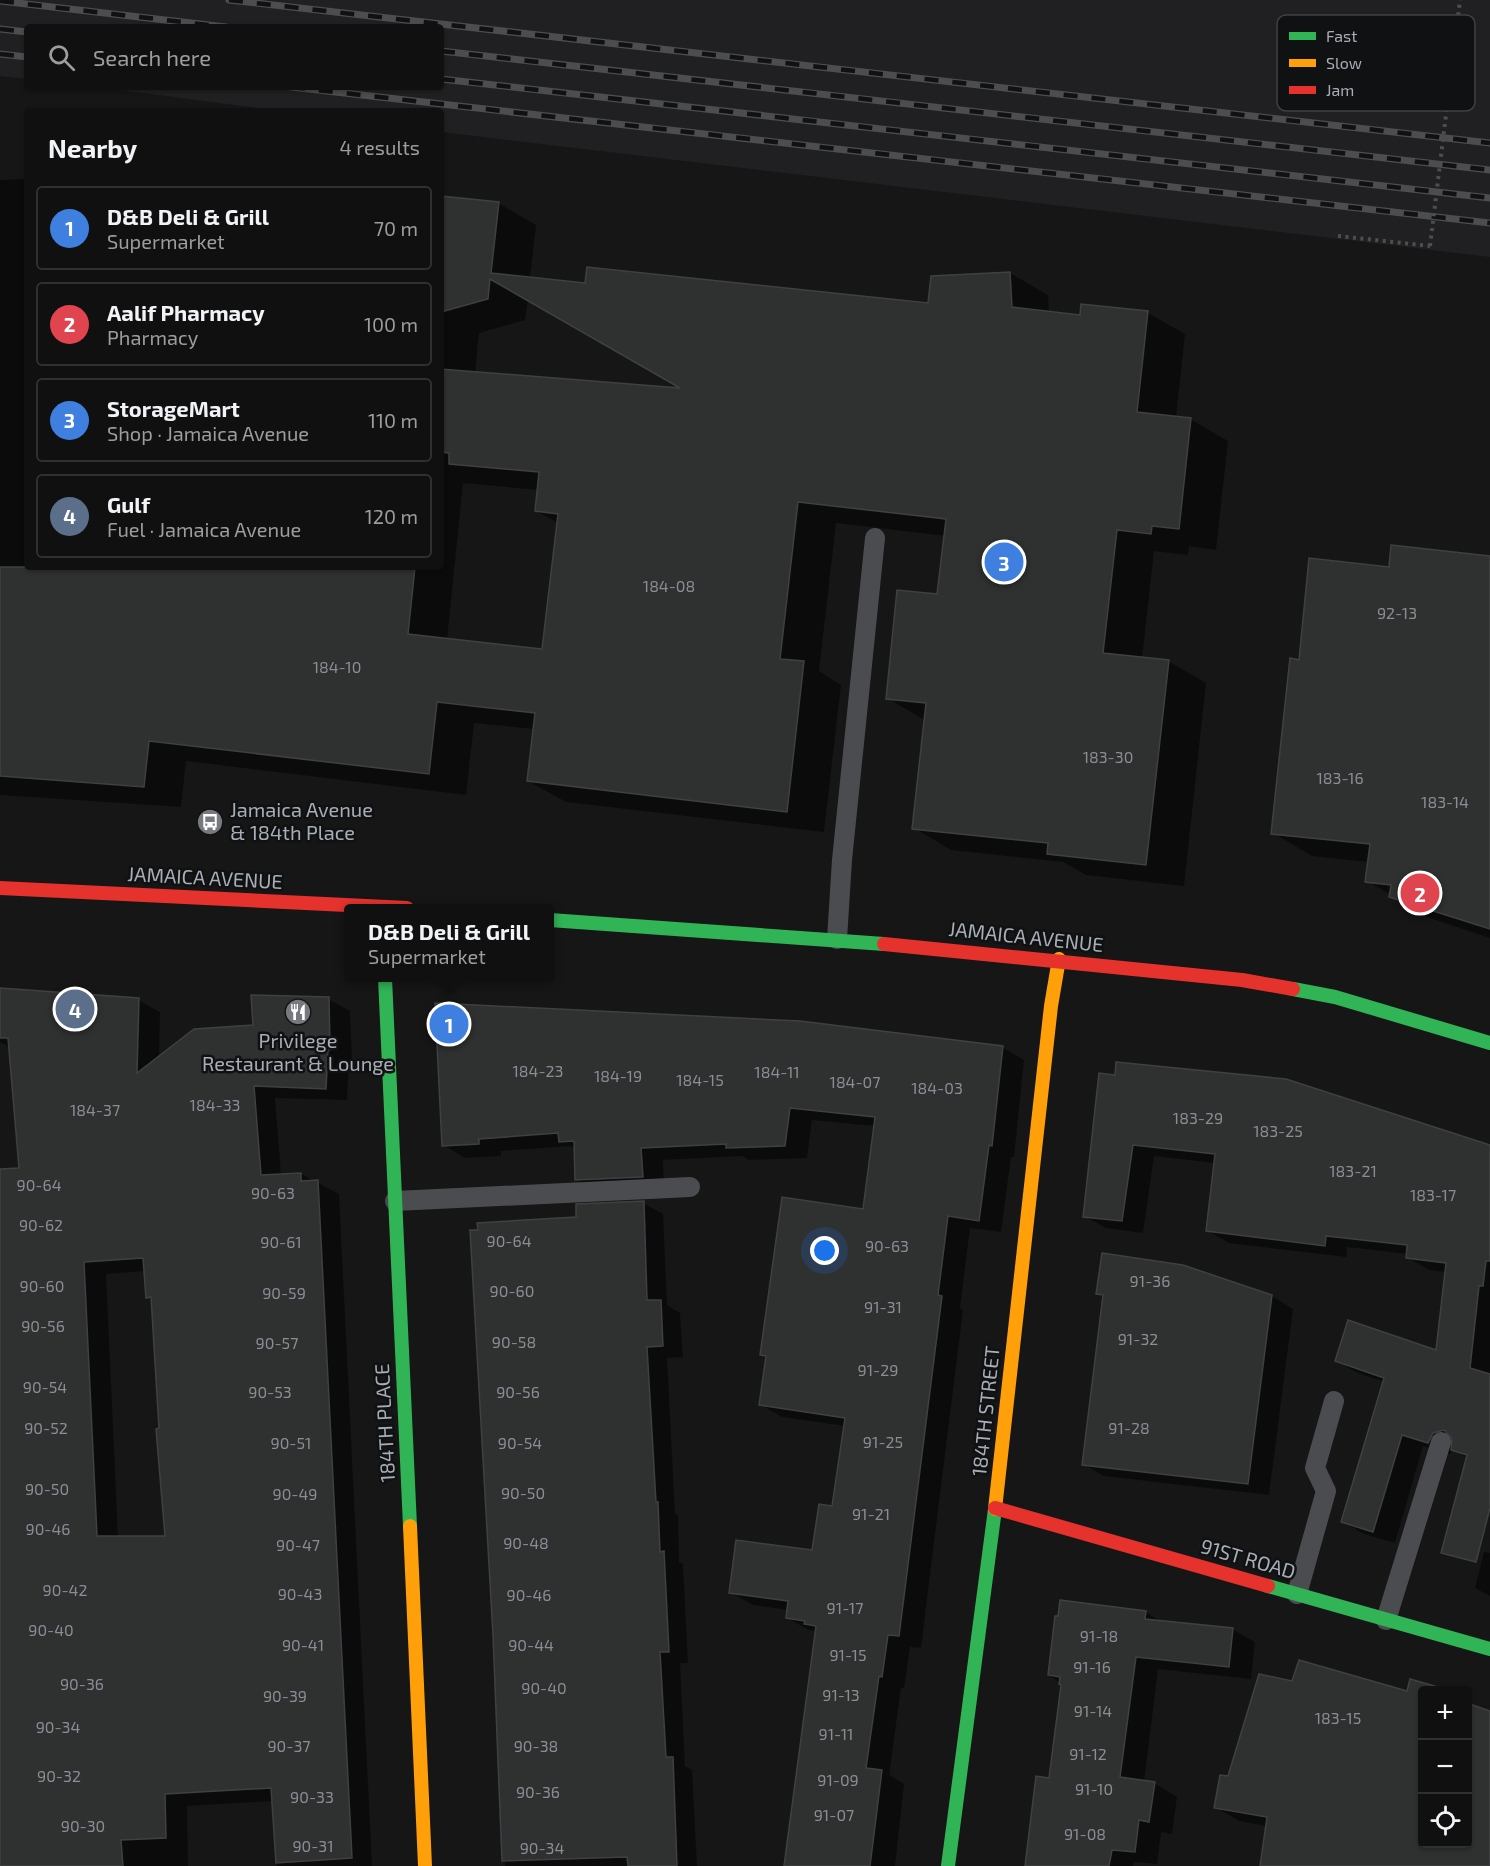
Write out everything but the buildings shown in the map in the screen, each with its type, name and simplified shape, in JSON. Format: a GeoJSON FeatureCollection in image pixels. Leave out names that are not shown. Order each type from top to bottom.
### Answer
{"type":"FeatureCollection","features":[{"type":"Feature","properties":{"kind":"street","name":"JAMAICA AVENUE"},"geometry":{"type":"LineString","coordinates":[[0,888],[344,906]]}},
{"type":"Feature","properties":{"kind":"street","name":"JAMAICA AVENUE"},"geometry":{"type":"LineString","coordinates":[[554,920],[837,939],[1059,959],[1288,987],[1335,997],[1490,1043]]}},
{"type":"Feature","properties":{"kind":"street","name":"184TH STREET"},"geometry":{"type":"LineString","coordinates":[[948,1866],[995,1508],[1050,1006],[1059,959]]}},
{"type":"Feature","properties":{"kind":"street","name":"184TH PLACE"},"geometry":{"type":"LineString","coordinates":[[385,982],[424,1866]]}},
{"type":"Feature","properties":{"kind":"street","name":"91ST ROAD"},"geometry":{"type":"LineString","coordinates":[[995,1508],[1490,1649]]}},
{"type":"Feature","properties":{"kind":"lane"},"geometry":{"type":"LineString","coordinates":[[837,939],[842,860],[875,538]]}},
{"type":"Feature","properties":{"kind":"lane"},"geometry":{"type":"LineString","coordinates":[[395,1201],[690,1187]]}},
{"type":"Feature","properties":{"kind":"lane"},"geometry":{"type":"LineString","coordinates":[[1297,1594],[1326,1491],[1315,1468],[1334,1401]]}},
{"type":"Feature","properties":{"kind":"lane"},"geometry":{"type":"LineString","coordinates":[[1386,1620],[1441,1442]]}},
{"type":"Feature","properties":{"kind":"path"},"geometry":{"type":"LineString","coordinates":[[1458,15],[1460,0]]}},
{"type":"Feature","properties":{"kind":"path"},"geometry":{"type":"LineString","coordinates":[[1338,236],[1430,246],[1446,111]]}},
{"type":"Feature","properties":{"kind":"shaded area"},"geometry":{"type":"Polygon","coordinates":[[[0,0],[1490,0],[1490,257],[444,132],[444,108],[258,108],[120,90],[444,90],[444,24],[24,24],[24,79],[0,76],[0,0]]]}},
{"type":"Feature","properties":{"kind":"railway"},"geometry":{"type":"LineString","coordinates":[[229,0],[441,24]]}},
{"type":"Feature","properties":{"kind":"railway"},"geometry":{"type":"LineString","coordinates":[[0,1],[200,24]]}},
{"type":"Feature","properties":{"kind":"railway"},"geometry":{"type":"LineString","coordinates":[[444,24],[1490,143]]}},
{"type":"Feature","properties":{"kind":"railway"},"geometry":{"type":"LineString","coordinates":[[0,29],[24,32]]}},
{"type":"Feature","properties":{"kind":"railway"},"geometry":{"type":"LineString","coordinates":[[444,51],[1490,170]]}},
{"type":"Feature","properties":{"kind":"railway"},"geometry":{"type":"LineString","coordinates":[[0,54],[24,57]]}},
{"type":"Feature","properties":{"kind":"railway"},"geometry":{"type":"LineString","coordinates":[[444,79],[1490,198]]}},
{"type":"Feature","properties":{"kind":"railway"},"geometry":{"type":"LineString","coordinates":[[317,90],[1490,223]]}},
{"type":"Feature","properties":{"kind":"traffic: fast"},"geometry":{"type":"LineString","coordinates":[[554,920],[884,944]]}},
{"type":"Feature","properties":{"kind":"traffic: fast"},"geometry":{"type":"LineString","coordinates":[[385,982],[410,1526]]}},
{"type":"Feature","properties":{"kind":"traffic: fast"},"geometry":{"type":"LineString","coordinates":[[1293,989],[1335,997],[1490,1043]]}},
{"type":"Feature","properties":{"kind":"traffic: fast"},"geometry":{"type":"LineString","coordinates":[[948,1866],[995,1509]]}},
{"type":"Feature","properties":{"kind":"traffic: fast"},"geometry":{"type":"LineString","coordinates":[[1268,1586],[1490,1649]]}},
{"type":"Feature","properties":{"kind":"traffic: slow"},"geometry":{"type":"LineString","coordinates":[[995,1509],[1051,1006],[1059,959]]}},
{"type":"Feature","properties":{"kind":"traffic: slow"},"geometry":{"type":"LineString","coordinates":[[410,1526],[425,1866]]}},
{"type":"Feature","properties":{"kind":"traffic: jam"},"geometry":{"type":"LineString","coordinates":[[0,888],[344,905]]}},
{"type":"Feature","properties":{"kind":"traffic: jam"},"geometry":{"type":"LineString","coordinates":[[884,944],[1242,980],[1293,989]]}},
{"type":"Feature","properties":{"kind":"traffic: jam"},"geometry":{"type":"LineString","coordinates":[[995,1508],[1268,1586]]}},
{"type":"Feature","properties":{"kind":"place","name":"StorageMart"},"geometry":{"type":"Point","coordinates":[1004,562]}},
{"type":"Feature","properties":{"kind":"place","name":"Jamaica Avenue & 184th Place"},"geometry":{"type":"Point","coordinates":[210,822]}},
{"type":"Feature","properties":{"kind":"place","name":"Aalif Pharmacy"},"geometry":{"type":"Point","coordinates":[1420,893]}},
{"type":"Feature","properties":{"kind":"place","name":"Gulf"},"geometry":{"type":"Point","coordinates":[75,1009]}},
{"type":"Feature","properties":{"kind":"place","name":"Privilege Restaurant & Lounge"},"geometry":{"type":"Point","coordinates":[298,1012]}},
{"type":"Feature","properties":{"kind":"place","name":"D&B Deli & Grill"},"geometry":{"type":"Point","coordinates":[449,1024]}}]}
